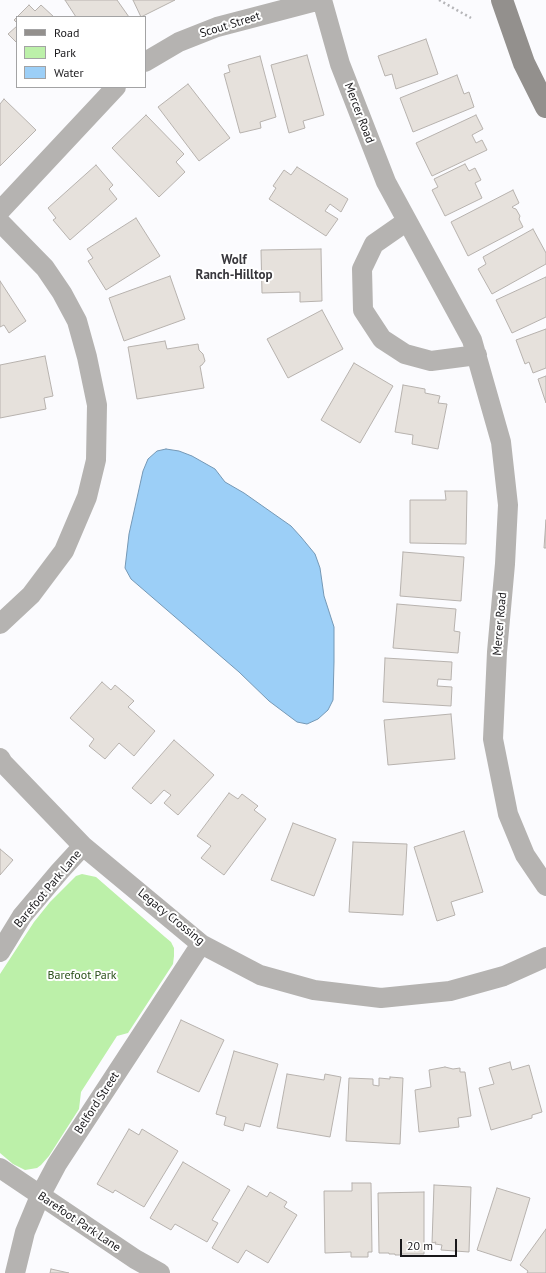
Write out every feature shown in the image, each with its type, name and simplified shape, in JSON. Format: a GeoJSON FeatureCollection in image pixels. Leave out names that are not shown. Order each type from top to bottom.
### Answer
{"type":"FeatureCollection","features":[{"type":"Feature","properties":{"kind":"street","name":"Scout Street"},"geometry":{"type":"LineString","coordinates":[[146,61],[179,42],[217,27],[321,0]]}},
{"type":"Feature","properties":{"kind":"street","name":"Mercer Road"},"geometry":{"type":"LineString","coordinates":[[321,0],[340,64],[386,182],[472,340],[501,442],[508,506],[505,564],[497,652],[493,739],[508,814],[525,855],[546,886]]}},
{"type":"Feature","properties":{"kind":"street"},"geometry":{"type":"LineString","coordinates":[[502,0],[524,63],[546,107]]}},
{"type":"Feature","properties":{"kind":"street"},"geometry":{"type":"LineString","coordinates":[[0,211],[115,88]]}},
{"type":"Feature","properties":{"kind":"street"},"geometry":{"type":"LineString","coordinates":[[407,221],[374,244],[362,269],[363,310],[382,339],[404,354],[431,361],[477,355]]}},
{"type":"Feature","properties":{"kind":"street"},"geometry":{"type":"LineString","coordinates":[[0,222],[45,268],[62,293],[77,321],[87,357],[97,405],[96,460],[86,496],[64,551],[31,595],[0,624]]}},
{"type":"Feature","properties":{"kind":"street","name":"Legacy Crossing"},"geometry":{"type":"LineString","coordinates":[[0,758],[3,763],[83,846],[201,944],[260,975],[314,990],[381,998],[450,991],[504,976],[546,957]]}},
{"type":"Feature","properties":{"kind":"street","name":"Barefoot Park Lane"},"geometry":{"type":"LineString","coordinates":[[0,952],[22,916],[83,846]]}},
{"type":"Feature","properties":{"kind":"street","name":"Belford Street"},"geometry":{"type":"LineString","coordinates":[[15,1273],[25,1232],[40,1196],[57,1164],[201,944]]}},
{"type":"Feature","properties":{"kind":"street","name":"Barefoot Park Lane"},"geometry":{"type":"LineString","coordinates":[[0,1168],[135,1259],[160,1273]]}},
{"type":"Feature","properties":{"kind":"path"},"geometry":{"type":"LineString","coordinates":[[439,0],[471,18]]}},
{"type":"Feature","properties":{"kind":"green space","name":"Barefoot Park"},"geometry":{"type":"Polygon","coordinates":[[[82,874],[96,877],[171,942],[174,948],[173,964],[128,1033],[117,1036],[81,1092],[79,1109],[49,1156],[37,1168],[25,1170],[13,1164],[0,1153],[0,974],[34,922],[50,902],[76,876],[82,874]]]}},
{"type":"Feature","properties":{"kind":"water"},"geometry":{"type":"Polygon","coordinates":[[[166,449],[179,451],[192,456],[215,469],[225,482],[244,493],[291,526],[315,554],[320,568],[324,596],[334,627],[333,700],[328,710],[318,719],[307,724],[297,722],[269,701],[239,672],[131,579],[125,568],[129,534],[143,471],[148,459],[157,451],[166,449]]]}},
{"type":"Feature","properties":{"kind":"building"},"geometry":{"type":"Polygon","coordinates":[[[65,0],[117,0],[128,16],[75,16],[65,0]]]}},
{"type":"Feature","properties":{"kind":"building"},"geometry":{"type":"Polygon","coordinates":[[[133,0],[175,0],[143,16],[141,16],[133,0]]]}},
{"type":"Feature","properties":{"kind":"building"},"geometry":{"type":"Polygon","coordinates":[[[29,5],[35,11],[41,5],[53,16],[18,16],[29,5]]]}},
{"type":"Feature","properties":{"kind":"building"},"geometry":{"type":"Polygon","coordinates":[[[16,27],[16,42],[8,34],[16,27]]]}},
{"type":"Feature","properties":{"kind":"building"},"geometry":{"type":"Polygon","coordinates":[[[426,39],[438,74],[396,89],[392,74],[385,76],[378,56],[426,39]]]}},
{"type":"Feature","properties":{"kind":"building"},"geometry":{"type":"Polygon","coordinates":[[[307,55],[324,115],[303,121],[305,128],[289,133],[271,65],[307,55]]]}},
{"type":"Feature","properties":{"kind":"building"},"geometry":{"type":"Polygon","coordinates":[[[260,56],[276,117],[260,122],[261,128],[240,133],[224,74],[230,72],[228,65],[260,56]]]}},
{"type":"Feature","properties":{"kind":"building"},"geometry":{"type":"Polygon","coordinates":[[[457,75],[464,94],[469,92],[474,107],[413,132],[400,98],[457,75]]]}},
{"type":"Feature","properties":{"kind":"building"},"geometry":{"type":"Polygon","coordinates":[[[188,84],[230,138],[199,161],[158,107],[188,84]]]}},
{"type":"Feature","properties":{"kind":"building"},"geometry":{"type":"Polygon","coordinates":[[[4,99],[36,130],[0,166],[0,104],[4,99]]]}},
{"type":"Feature","properties":{"kind":"building"},"geometry":{"type":"Polygon","coordinates":[[[146,115],[184,154],[176,162],[185,172],[159,197],[112,148],[146,115]]]}},
{"type":"Feature","properties":{"kind":"building"},"geometry":{"type":"Polygon","coordinates":[[[476,115],[483,129],[472,135],[476,143],[482,140],[487,150],[432,176],[416,143],[476,115]]]}},
{"type":"Feature","properties":{"kind":"building"},"geometry":{"type":"Polygon","coordinates":[[[465,164],[469,171],[475,168],[481,180],[475,183],[482,198],[445,216],[432,190],[438,187],[434,179],[465,164]]]}},
{"type":"Feature","properties":{"kind":"building"},"geometry":{"type":"Polygon","coordinates":[[[96,165],[113,185],[109,189],[117,199],[70,240],[53,220],[56,218],[48,208],[96,165]]]}},
{"type":"Feature","properties":{"kind":"building"},"geometry":{"type":"Polygon","coordinates":[[[297,167],[348,199],[341,212],[330,204],[325,211],[338,219],[326,236],[269,199],[276,188],[273,186],[284,170],[291,175],[297,167]]]}},
{"type":"Feature","properties":{"kind":"building"},"geometry":{"type":"Polygon","coordinates":[[[513,190],[519,203],[512,207],[516,209],[520,216],[519,219],[523,227],[468,256],[451,222],[513,190]]]}},
{"type":"Feature","properties":{"kind":"building"},"geometry":{"type":"Polygon","coordinates":[[[136,218],[160,256],[106,290],[88,261],[93,258],[87,249],[136,218]]]}},
{"type":"Feature","properties":{"kind":"building"},"geometry":{"type":"Polygon","coordinates":[[[533,229],[546,253],[546,264],[492,294],[478,269],[486,264],[483,257],[533,229]]]}},
{"type":"Feature","properties":{"kind":"building"},"geometry":{"type":"Polygon","coordinates":[[[321,249],[322,301],[300,302],[300,292],[262,293],[261,250],[321,249]]]}},
{"type":"Feature","properties":{"kind":"building"},"geometry":{"type":"Polygon","coordinates":[[[170,276],[185,319],[124,341],[109,298],[170,276]]]}},
{"type":"Feature","properties":{"kind":"building"},"geometry":{"type":"Polygon","coordinates":[[[546,277],[546,317],[512,333],[496,300],[546,277]]]}},
{"type":"Feature","properties":{"kind":"building"},"geometry":{"type":"Polygon","coordinates":[[[0,281],[26,321],[9,333],[4,325],[0,327],[0,281]]]}},
{"type":"Feature","properties":{"kind":"building"},"geometry":{"type":"Polygon","coordinates":[[[322,310],[343,349],[288,378],[267,339],[322,310]]]}},
{"type":"Feature","properties":{"kind":"building"},"geometry":{"type":"Polygon","coordinates":[[[546,329],[546,368],[533,373],[529,362],[525,364],[516,340],[546,329]]]}},
{"type":"Feature","properties":{"kind":"building"},"geometry":{"type":"Polygon","coordinates":[[[165,341],[167,349],[198,344],[199,350],[203,354],[205,361],[200,366],[204,388],[137,399],[128,347],[165,341]]]}},
{"type":"Feature","properties":{"kind":"building"},"geometry":{"type":"Polygon","coordinates":[[[45,356],[53,396],[44,398],[46,409],[0,418],[0,365],[45,356]]]}},
{"type":"Feature","properties":{"kind":"building"},"geometry":{"type":"Polygon","coordinates":[[[354,363],[393,386],[360,443],[321,420],[354,363]]]}},
{"type":"Feature","properties":{"kind":"building"},"geometry":{"type":"Polygon","coordinates":[[[546,376],[546,403],[538,379],[546,376]]]}},
{"type":"Feature","properties":{"kind":"building"},"geometry":{"type":"Polygon","coordinates":[[[403,385],[425,389],[425,393],[440,396],[438,403],[447,404],[438,449],[412,444],[413,435],[395,432],[403,385]]]}},
{"type":"Feature","properties":{"kind":"building"},"geometry":{"type":"Polygon","coordinates":[[[445,491],[467,491],[466,544],[410,543],[410,500],[446,500],[445,491]]]}},
{"type":"Feature","properties":{"kind":"building"},"geometry":{"type":"Polygon","coordinates":[[[546,520],[546,548],[544,548],[546,520]]]}},
{"type":"Feature","properties":{"kind":"building"},"geometry":{"type":"Polygon","coordinates":[[[403,552],[464,557],[461,601],[400,596],[403,552]]]}},
{"type":"Feature","properties":{"kind":"building"},"geometry":{"type":"Polygon","coordinates":[[[397,604],[456,609],[454,631],[460,632],[458,653],[393,648],[397,604]]]}},
{"type":"Feature","properties":{"kind":"building"},"geometry":{"type":"Polygon","coordinates":[[[385,658],[452,662],[451,680],[438,679],[437,686],[452,687],[451,706],[383,702],[385,658]]]}},
{"type":"Feature","properties":{"kind":"building"},"geometry":{"type":"Polygon","coordinates":[[[102,682],[111,690],[115,685],[134,701],[128,707],[155,731],[134,756],[119,743],[105,759],[89,746],[94,739],[70,718],[102,682]]]}},
{"type":"Feature","properties":{"kind":"building"},"geometry":{"type":"Polygon","coordinates":[[[451,714],[455,759],[388,765],[384,720],[451,714]]]}},
{"type":"Feature","properties":{"kind":"building"},"geometry":{"type":"Polygon","coordinates":[[[174,740],[214,775],[178,815],[164,803],[171,795],[164,790],[151,804],[132,788],[174,740]]]}},
{"type":"Feature","properties":{"kind":"building"},"geometry":{"type":"Polygon","coordinates":[[[229,793],[238,799],[242,794],[258,806],[254,810],[266,819],[224,875],[201,858],[211,846],[197,836],[229,793]]]}},
{"type":"Feature","properties":{"kind":"building"},"geometry":{"type":"Polygon","coordinates":[[[293,823],[336,839],[314,896],[271,880],[293,823]]]}},
{"type":"Feature","properties":{"kind":"building"},"geometry":{"type":"Polygon","coordinates":[[[464,831],[483,892],[451,902],[455,915],[437,921],[414,847],[464,831]]]}},
{"type":"Feature","properties":{"kind":"building"},"geometry":{"type":"Polygon","coordinates":[[[353,842],[407,844],[403,915],[349,912],[353,842]]]}},
{"type":"Feature","properties":{"kind":"building"},"geometry":{"type":"Polygon","coordinates":[[[0,849],[13,860],[0,875],[0,849]]]}},
{"type":"Feature","properties":{"kind":"building"},"geometry":{"type":"Polygon","coordinates":[[[181,1020],[224,1040],[199,1092],[157,1072],[181,1020]]]}},
{"type":"Feature","properties":{"kind":"building"},"geometry":{"type":"Polygon","coordinates":[[[234,1051],[278,1064],[260,1127],[245,1123],[243,1131],[224,1125],[226,1117],[216,1114],[234,1051]]]}},
{"type":"Feature","properties":{"kind":"building"},"geometry":{"type":"Polygon","coordinates":[[[510,1062],[512,1070],[529,1065],[542,1112],[532,1115],[532,1118],[491,1130],[479,1088],[494,1084],[489,1068],[510,1062]]]}},
{"type":"Feature","properties":{"kind":"building"},"geometry":{"type":"Polygon","coordinates":[[[445,1067],[453,1069],[460,1068],[460,1072],[465,1072],[471,1116],[458,1118],[459,1127],[419,1132],[415,1090],[431,1087],[429,1070],[445,1067]]]}},
{"type":"Feature","properties":{"kind":"building"},"geometry":{"type":"Polygon","coordinates":[[[287,1074],[324,1080],[325,1074],[341,1077],[330,1137],[277,1128],[287,1074]]]}},
{"type":"Feature","properties":{"kind":"building"},"geometry":{"type":"Polygon","coordinates":[[[390,1077],[403,1078],[400,1144],[346,1141],[349,1078],[373,1079],[373,1085],[379,1086],[379,1078],[390,1079],[390,1077]]]}},
{"type":"Feature","properties":{"kind":"building"},"geometry":{"type":"Polygon","coordinates":[[[129,1129],[139,1135],[142,1129],[178,1151],[144,1207],[115,1190],[113,1193],[97,1184],[129,1129]]]}},
{"type":"Feature","properties":{"kind":"building"},"geometry":{"type":"Polygon","coordinates":[[[183,1162],[230,1190],[212,1220],[218,1223],[207,1242],[175,1224],[171,1230],[150,1218],[183,1162]]]}},
{"type":"Feature","properties":{"kind":"building"},"geometry":{"type":"Polygon","coordinates":[[[352,1183],[371,1183],[372,1252],[368,1252],[368,1257],[351,1257],[351,1252],[325,1253],[324,1191],[352,1191],[352,1183]]]}},
{"type":"Feature","properties":{"kind":"building"},"geometry":{"type":"Polygon","coordinates":[[[434,1185],[471,1187],[469,1252],[441,1250],[442,1245],[435,1244],[436,1242],[432,1243],[434,1185]]]}},
{"type":"Feature","properties":{"kind":"building"},"geometry":{"type":"Polygon","coordinates":[[[248,1186],[267,1197],[270,1192],[287,1202],[284,1207],[297,1215],[268,1263],[246,1250],[238,1263],[212,1248],[248,1186]]]}},
{"type":"Feature","properties":{"kind":"building"},"geometry":{"type":"Polygon","coordinates":[[[497,1188],[530,1198],[511,1261],[477,1250],[497,1188]]]}},
{"type":"Feature","properties":{"kind":"building"},"geometry":{"type":"Polygon","coordinates":[[[424,1192],[424,1254],[395,1255],[389,1253],[379,1253],[378,1193],[424,1192]]]}},
{"type":"Feature","properties":{"kind":"building"},"geometry":{"type":"Polygon","coordinates":[[[546,1229],[546,1273],[527,1273],[528,1271],[520,1265],[546,1229]]]}},
{"type":"Feature","properties":{"kind":"building"},"geometry":{"type":"Polygon","coordinates":[[[51,1269],[69,1273],[50,1273],[51,1269]]]}},
{"type":"Feature","properties":{"kind":"district","name":"Wolf Ranch-Hilltop"},"geometry":{"type":"Point","coordinates":[234,268]}}]}
